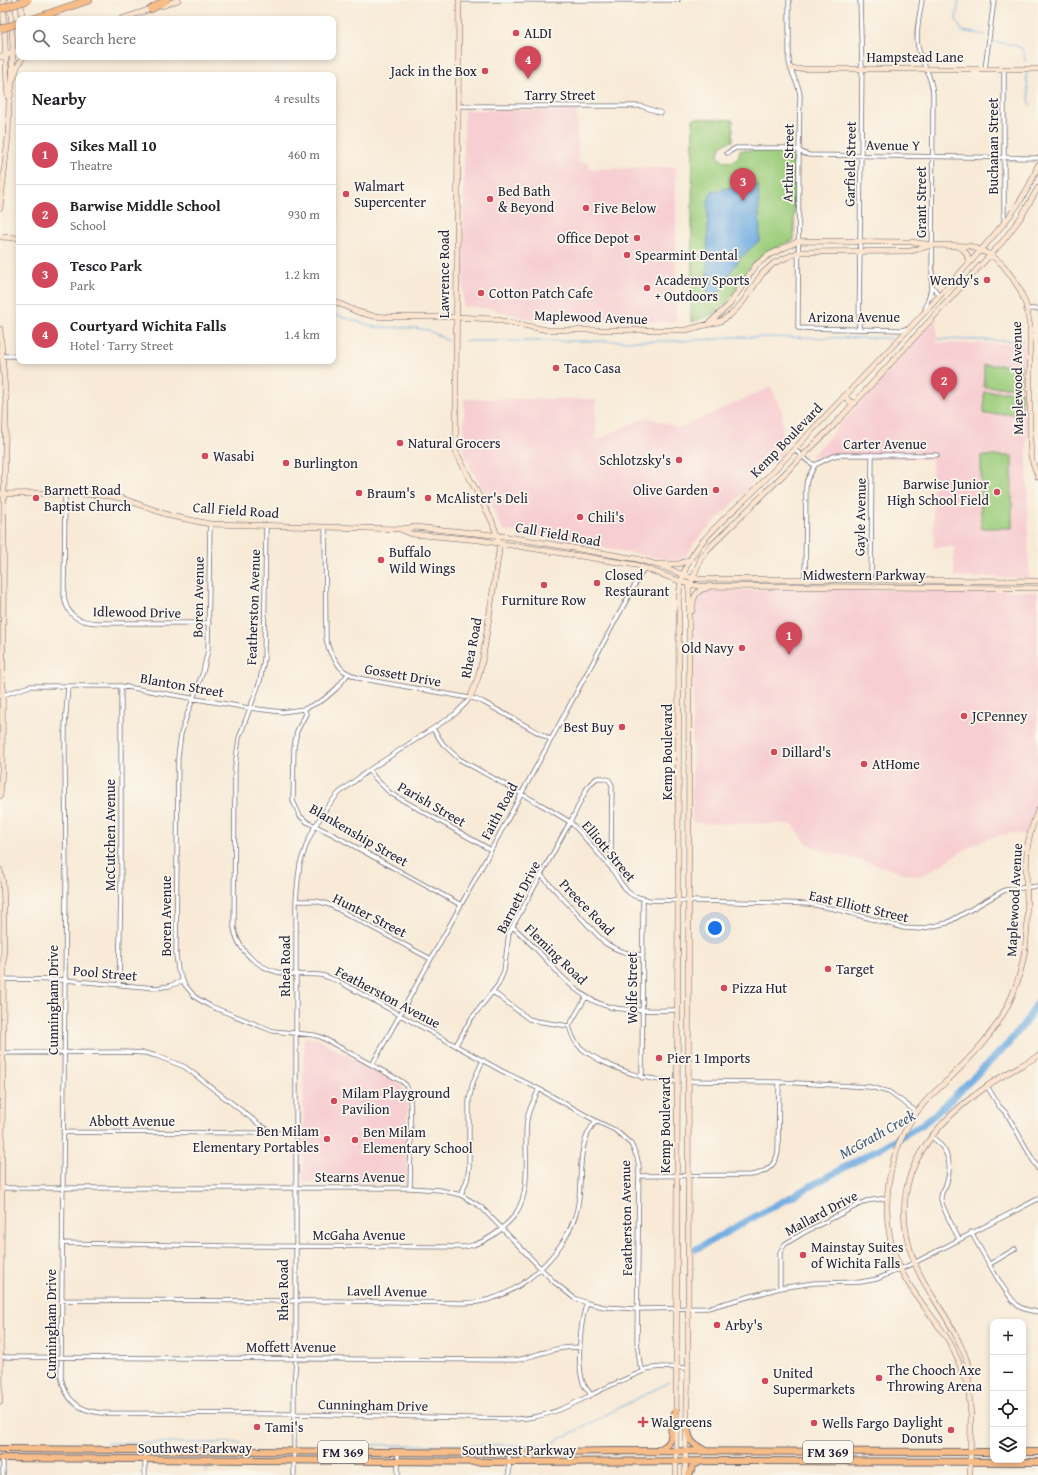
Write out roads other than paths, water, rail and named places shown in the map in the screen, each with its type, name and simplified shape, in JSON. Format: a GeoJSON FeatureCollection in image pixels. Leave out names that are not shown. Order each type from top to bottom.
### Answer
{"type":"FeatureCollection","features":[{"type":"Feature","properties":{"kind":"highway"},"geometry":{"type":"LineString","coordinates":[[0,9],[28,0]]}},
{"type":"Feature","properties":{"kind":"highway"},"geometry":{"type":"LineString","coordinates":[[42,16],[89,0]]}},
{"type":"Feature","properties":{"kind":"highway"},"geometry":{"type":"LineString","coordinates":[[151,9],[167,0]]}},
{"type":"Feature","properties":{"kind":"highway"},"geometry":{"type":"LineString","coordinates":[[0,29],[16,24]]}},
{"type":"Feature","properties":{"kind":"main road"},"geometry":{"type":"LineString","coordinates":[[0,208],[8,137],[9,103],[3,56],[3,0]]}},
{"type":"Feature","properties":{"kind":"main road"},"geometry":{"type":"LineString","coordinates":[[10,0],[13,52],[12,85]]}},
{"type":"Feature","properties":{"kind":"main road"},"geometry":{"type":"LineString","coordinates":[[21,0],[22,16]]}},
{"type":"Feature","properties":{"kind":"main road"},"geometry":{"type":"LineString","coordinates":[[130,16],[178,0]]}},
{"type":"Feature","properties":{"kind":"main road","name":"Lawrence Road"},"geometry":{"type":"LineString","coordinates":[[459,0],[456,452],[488,510],[498,539]]}},
{"type":"Feature","properties":{"kind":"main road"},"geometry":{"type":"LineString","coordinates":[[3,56],[16,52]]}},
{"type":"Feature","properties":{"kind":"main road"},"geometry":{"type":"LineString","coordinates":[[9,103],[17,67],[21,60]]}},
{"type":"Feature","properties":{"kind":"main road"},"geometry":{"type":"LineString","coordinates":[[0,63],[6,71]]}},
{"type":"Feature","properties":{"kind":"main road","name":"Hampstead Lane"},"geometry":{"type":"LineString","coordinates":[[791,70],[1038,69]]}},
{"type":"Feature","properties":{"kind":"main road","name":"Kemp Boulevard"},"geometry":{"type":"LineString","coordinates":[[676,1475],[677,1010],[680,596],[682,582],[692,558],[704,538],[754,491],[968,265],[1004,223],[1026,190],[1038,166]]}},
{"type":"Feature","properties":{"kind":"main road","name":"Kemp Boulevard"},"geometry":{"type":"LineString","coordinates":[[685,1475],[688,1368],[690,584],[701,558],[709,548],[834,425],[989,254],[1003,241],[1016,225],[1038,188]]}},
{"type":"Feature","properties":{"kind":"main road"},"geometry":{"type":"LineString","coordinates":[[0,237],[16,238]]}},
{"type":"Feature","properties":{"kind":"main road","name":"Maplewood Avenue"},"geometry":{"type":"LineString","coordinates":[[707,325],[730,304],[756,265],[769,255],[799,241],[911,242],[932,246]]}},
{"type":"Feature","properties":{"kind":"main road"},"geometry":{"type":"LineString","coordinates":[[956,245],[961,247],[968,255],[968,265]]}},
{"type":"Feature","properties":{"kind":"main road","name":"Maplewood Avenue"},"geometry":{"type":"LineString","coordinates":[[336,302],[358,312],[372,316],[492,319],[547,330],[686,330],[721,321],[730,316],[742,303],[762,274],[774,263],[799,252],[911,251],[932,246],[970,246],[989,254],[1002,264],[1020,290],[1026,309],[1030,328],[1031,457],[1038,477]]}},
{"type":"Feature","properties":{"kind":"main road"},"geometry":{"type":"LineString","coordinates":[[940,296],[947,301]]}},
{"type":"Feature","properties":{"kind":"main road"},"geometry":{"type":"LineString","coordinates":[[0,329],[6,403],[2,494],[0,796]]}},
{"type":"Feature","properties":{"kind":"main road"},"geometry":{"type":"LineString","coordinates":[[844,396],[853,404]]}},
{"type":"Feature","properties":{"kind":"main road","name":"Call Field Road"},"geometry":{"type":"LineString","coordinates":[[2,494],[65,493],[110,496],[124,499],[171,516],[210,524],[401,529],[414,527],[498,539],[550,544],[636,559],[652,563],[684,576]]}},
{"type":"Feature","properties":{"kind":"main road","name":"Call Field Road"},"geometry":{"type":"LineString","coordinates":[[498,539],[548,551],[644,568],[690,584]]}},
{"type":"Feature","properties":{"kind":"main road","name":"Rhea Road"},"geometry":{"type":"LineString","coordinates":[[470,698],[478,678],[483,657],[500,552],[498,539]]}},
{"type":"Feature","properties":{"kind":"main road"},"geometry":{"type":"LineString","coordinates":[[548,551],[550,544]]}},
{"type":"Feature","properties":{"kind":"main road"},"geometry":{"type":"LineString","coordinates":[[587,558],[588,551]]}},
{"type":"Feature","properties":{"kind":"main road"},"geometry":{"type":"LineString","coordinates":[[652,563],[679,564],[692,558]]}},
{"type":"Feature","properties":{"kind":"main road","name":"Midwestern Parkway"},"geometry":{"type":"LineString","coordinates":[[684,576],[692,578],[805,580],[1038,581]]}},
{"type":"Feature","properties":{"kind":"main road"},"geometry":{"type":"LineString","coordinates":[[871,580],[871,587]]}},
{"type":"Feature","properties":{"kind":"main road"},"geometry":{"type":"LineString","coordinates":[[905,580],[905,587]]}},
{"type":"Feature","properties":{"kind":"main road"},"geometry":{"type":"LineString","coordinates":[[1003,581],[1003,588]]}},
{"type":"Feature","properties":{"kind":"main road","name":"Midwestern Parkway"},"geometry":{"type":"LineString","coordinates":[[690,584],[718,587],[1038,588]]}},
{"type":"Feature","properties":{"kind":"main road"},"geometry":{"type":"LineString","coordinates":[[689,622],[692,613],[693,600],[697,592],[705,588],[718,587]]}},
{"type":"Feature","properties":{"kind":"main road","name":"Maplewood Avenue"},"geometry":{"type":"LineString","coordinates":[[968,1384],[965,1380],[957,1357],[947,1338],[920,1301],[901,1269],[894,1251],[890,1231],[887,1198],[893,1164],[907,1128],[925,1102],[970,1058],[994,1030],[1007,1007],[1018,979],[1024,955],[1027,927],[1027,850],[1030,834],[1038,810]]}},
{"type":"Feature","properties":{"kind":"main road"},"geometry":{"type":"LineString","coordinates":[[0,870],[3,888],[1,979],[0,1402]]}},
{"type":"Feature","properties":{"kind":"main road"},"geometry":{"type":"LineString","coordinates":[[677,1010],[688,1010]]}},
{"type":"Feature","properties":{"kind":"main road","name":"Maplewood Avenue"},"geometry":{"type":"LineString","coordinates":[[970,1475],[971,1416],[968,1384],[970,1379],[966,1362],[949,1321],[919,1274],[914,1263],[906,1237],[904,1215],[905,1199],[909,1179],[916,1160],[931,1136],[949,1117],[987,1086],[1038,1056]]}},
{"type":"Feature","properties":{"kind":"main road"},"geometry":{"type":"LineString","coordinates":[[677,1081],[688,1081]]}},
{"type":"Feature","properties":{"kind":"main road"},"geometry":{"type":"LineString","coordinates":[[653,1451],[659,1450],[669,1443],[672,1437],[672,1420],[676,1411]]}},
{"type":"Feature","properties":{"kind":"main road"},"geometry":{"type":"LineString","coordinates":[[686,1423],[690,1442],[705,1451]]}},
{"type":"Feature","properties":{"kind":"main road","name":"Southwest Parkway"},"geometry":{"type":"LineString","coordinates":[[0,1449],[509,1453],[653,1451],[990,1452]]}},
{"type":"Feature","properties":{"kind":"main road"},"geometry":{"type":"LineString","coordinates":[[584,1452],[584,1462]]}},
{"type":"Feature","properties":{"kind":"main road"},"geometry":{"type":"LineString","coordinates":[[834,1462],[836,1452]]}},
{"type":"Feature","properties":{"kind":"main road"},"geometry":{"type":"LineString","coordinates":[[1026,1452],[1038,1452]]}},
{"type":"Feature","properties":{"kind":"main road","name":"Southwest Parkway"},"geometry":{"type":"LineString","coordinates":[[0,1459],[509,1462],[1038,1462]]}},
{"type":"Feature","properties":{"kind":"main road"},"geometry":{"type":"LineString","coordinates":[[689,1475],[693,1465],[702,1461]]}},
{"type":"Feature","properties":{"kind":"street"},"geometry":{"type":"LineString","coordinates":[[459,0],[677,0]]}},
{"type":"Feature","properties":{"kind":"street","name":"Arthur Street"},"geometry":{"type":"LineString","coordinates":[[789,0],[789,61],[791,70],[800,91],[798,150],[798,328]]}},
{"type":"Feature","properties":{"kind":"street","name":"Garfield Street"},"geometry":{"type":"LineString","coordinates":[[859,328],[862,69],[860,0]]}},
{"type":"Feature","properties":{"kind":"street","name":"Grant Street"},"geometry":{"type":"LineString","coordinates":[[922,0],[917,41],[921,57],[932,82],[932,286],[924,312]]}},
{"type":"Feature","properties":{"kind":"street"},"geometry":{"type":"LineString","coordinates":[[985,69],[994,0]]}},
{"type":"Feature","properties":{"kind":"street","name":"Buchanan Street"},"geometry":{"type":"LineString","coordinates":[[1004,69],[1004,223]]}},
{"type":"Feature","properties":{"kind":"street","name":"Tarry Street"},"geometry":{"type":"LineString","coordinates":[[458,106],[641,106],[661,113]]}},
{"type":"Feature","properties":{"kind":"street","name":"Avenue Y"},"geometry":{"type":"LineString","coordinates":[[727,153],[736,148],[793,148],[809,155],[1038,158]]}},
{"type":"Feature","properties":{"kind":"street"},"geometry":{"type":"LineString","coordinates":[[932,286],[940,296]]}},
{"type":"Feature","properties":{"kind":"street"},"geometry":{"type":"LineString","coordinates":[[1026,309],[1038,309]]}},
{"type":"Feature","properties":{"kind":"street","name":"Arizona Avenue"},"geometry":{"type":"LineString","coordinates":[[798,328],[902,330],[909,328]]}},
{"type":"Feature","properties":{"kind":"street"},"geometry":{"type":"LineString","coordinates":[[2,356],[16,356]]}},
{"type":"Feature","properties":{"kind":"street"},"geometry":{"type":"LineString","coordinates":[[794,449],[815,465],[807,480],[806,486],[805,580]]}},
{"type":"Feature","properties":{"kind":"street","name":"Carter Avenue"},"geometry":{"type":"LineString","coordinates":[[815,465],[834,456],[872,454],[937,455]]}},
{"type":"Feature","properties":{"kind":"street","name":"Gayle Avenue"},"geometry":{"type":"LineString","coordinates":[[871,580],[872,454]]}},
{"type":"Feature","properties":{"kind":"street","name":"Idlewood Drive"},"geometry":{"type":"LineString","coordinates":[[65,493],[64,602],[70,613],[81,621],[98,623],[209,623]]}},
{"type":"Feature","properties":{"kind":"street","name":"Boren Avenue"},"geometry":{"type":"LineString","coordinates":[[210,524],[208,650],[206,662],[181,734],[178,757],[176,955],[178,970],[183,981],[194,997],[210,1006],[273,1031],[314,1034],[322,1037],[402,1081],[410,1093],[410,1188]]}},
{"type":"Feature","properties":{"kind":"street","name":"Featherston Avenue"},"geometry":{"type":"LineString","coordinates":[[266,525],[264,659],[260,681],[239,738],[235,766],[235,933],[242,948],[256,963],[282,973],[323,976],[338,980],[596,1121],[616,1130],[631,1144],[637,1157],[639,1176],[637,1309],[638,1355],[640,1365],[644,1371]]}},
{"type":"Feature","properties":{"kind":"street","name":"Gossett Drive"},"geometry":{"type":"LineString","coordinates":[[325,527],[326,639],[332,656],[340,667],[348,674],[365,681],[470,698],[483,702],[550,739]]}},
{"type":"Feature","properties":{"kind":"street","name":"Faith Road"},"geometry":{"type":"LineString","coordinates":[[372,1065],[401,1015],[644,568]]}},
{"type":"Feature","properties":{"kind":"street","name":"Blanton Street"},"geometry":{"type":"LineString","coordinates":[[1,696],[30,686],[120,686],[275,712],[304,709],[323,700],[331,694],[348,674]]}},
{"type":"Feature","properties":{"kind":"street","name":"Cunningham Drive"},"geometry":{"type":"LineString","coordinates":[[68,686],[65,726],[64,1132],[61,1357],[61,1377],[67,1395],[78,1406],[94,1412],[294,1414],[529,1419],[557,1412],[646,1369],[676,1367],[688,1368]]}},
{"type":"Feature","properties":{"kind":"street","name":"McCutchen Avenue"},"geometry":{"type":"LineString","coordinates":[[119,985],[121,881],[120,686]]}},
{"type":"Feature","properties":{"kind":"street","name":"Rhea Road"},"geometry":{"type":"LineString","coordinates":[[294,1475],[296,1358],[296,901],[300,864],[314,826],[339,793],[369,770],[454,714],[466,704],[470,698]]}},
{"type":"Feature","properties":{"kind":"street","name":"Blankenship Street"},"geometry":{"type":"LineString","coordinates":[[304,709],[306,714],[297,731],[294,747],[293,801],[300,816],[314,826],[332,834],[461,905]]}},
{"type":"Feature","properties":{"kind":"street","name":"Elliott Street"},"geometry":{"type":"LineString","coordinates":[[432,729],[443,744],[459,759],[570,822],[608,864],[628,892],[643,899],[678,901]]}},
{"type":"Feature","properties":{"kind":"street","name":"Parish Street"},"geometry":{"type":"LineString","coordinates":[[369,770],[390,794],[491,850]]}},
{"type":"Feature","properties":{"kind":"street","name":"Barnett Drive"},"geometry":{"type":"LineString","coordinates":[[456,1045],[471,1019],[498,984],[504,971],[507,940],[513,927],[586,790],[597,778],[608,780],[612,788],[612,857],[608,864]]}},
{"type":"Feature","properties":{"kind":"street","name":"Preece Road"},"geometry":{"type":"LineString","coordinates":[[541,876],[605,943],[626,953],[643,955]]}},
{"type":"Feature","properties":{"kind":"street","name":"East Elliott Street"},"geometry":{"type":"LineString","coordinates":[[678,901],[809,904],[840,910],[904,928],[920,929],[947,923],[1005,890],[1038,886]]}},
{"type":"Feature","properties":{"kind":"street","name":"Wolfe Street"},"geometry":{"type":"LineString","coordinates":[[642,1078],[643,899]]}},
{"type":"Feature","properties":{"kind":"street","name":"Hunter Street"},"geometry":{"type":"LineString","coordinates":[[296,901],[317,901],[330,905],[431,959]]}},
{"type":"Feature","properties":{"kind":"street","name":"Fleming Road"},"geometry":{"type":"LineString","coordinates":[[513,927],[565,980],[586,997],[610,1007],[642,1010],[677,1010]]}},
{"type":"Feature","properties":{"kind":"street","name":"Pool Street"},"geometry":{"type":"LineString","coordinates":[[1,979],[64,980],[163,988],[183,981]]}},
{"type":"Feature","properties":{"kind":"street"},"geometry":{"type":"LineString","coordinates":[[493,992],[529,1019],[569,1026]]}},
{"type":"Feature","properties":{"kind":"street"},"geometry":{"type":"LineString","coordinates":[[569,1026],[586,997]]}},
{"type":"Feature","properties":{"kind":"street"},"geometry":{"type":"LineString","coordinates":[[569,1026],[576,1042],[587,1054],[627,1073],[642,1078],[651,1080],[677,1081]]}},
{"type":"Feature","properties":{"kind":"street"},"geometry":{"type":"LineString","coordinates":[[2,1053],[145,1053],[157,1056],[176,1062],[185,1067],[273,1133]]}},
{"type":"Feature","properties":{"kind":"street"},"geometry":{"type":"LineString","coordinates":[[461,1195],[467,1180],[469,1167],[469,1100],[473,1082],[483,1060]]}},
{"type":"Feature","properties":{"kind":"street"},"geometry":{"type":"LineString","coordinates":[[688,1081],[779,1082],[876,1088],[894,1094],[917,1112]]}},
{"type":"Feature","properties":{"kind":"street"},"geometry":{"type":"LineString","coordinates":[[639,1176],[762,1174],[772,1167],[778,1157],[779,1082]]}},
{"type":"Feature","properties":{"kind":"street"},"geometry":{"type":"LineString","coordinates":[[987,1086],[999,1106],[1007,1114],[1038,1169]]}},
{"type":"Feature","properties":{"kind":"street","name":"McGaha Avenue"},"geometry":{"type":"LineString","coordinates":[[62,1244],[468,1246],[485,1241],[503,1228],[516,1213],[523,1198],[527,1120],[539,1089]]}},
{"type":"Feature","properties":{"kind":"street","name":"Lavell Avenue"},"geometry":{"type":"LineString","coordinates":[[62,1300],[475,1302],[496,1297],[522,1284],[540,1268],[562,1243],[572,1225],[580,1197],[580,1165],[582,1149],[592,1126],[596,1121]]}},
{"type":"Feature","properties":{"kind":"street","name":"Abbott Avenue"},"geometry":{"type":"LineString","coordinates":[[64,1132],[296,1133]]}},
{"type":"Feature","properties":{"kind":"street"},"geometry":{"type":"LineString","coordinates":[[931,1136],[940,1143],[948,1157],[950,1173],[946,1187],[942,1192],[941,1201],[959,1239]]}},
{"type":"Feature","properties":{"kind":"street","name":"Stearns Avenue"},"geometry":{"type":"LineString","coordinates":[[1,1188],[432,1188],[461,1195],[481,1207],[503,1228],[540,1268],[568,1294],[587,1303],[610,1308],[637,1309],[688,1309],[715,1307],[780,1288],[814,1283],[869,1281],[914,1263],[971,1232],[1038,1199]]}},
{"type":"Feature","properties":{"kind":"street","name":"Mallard Drive"},"geometry":{"type":"LineString","coordinates":[[780,1288],[780,1252],[785,1244],[805,1232],[866,1201],[887,1198]]}},
{"type":"Feature","properties":{"kind":"street"},"geometry":{"type":"LineString","coordinates":[[971,1232],[1016,1304],[1021,1308],[1038,1312]]}},
{"type":"Feature","properties":{"kind":"street"},"geometry":{"type":"LineString","coordinates":[[990,1264],[1015,1249]]}},
{"type":"Feature","properties":{"kind":"street"},"geometry":{"type":"LineString","coordinates":[[587,1303],[582,1316],[580,1362],[584,1384],[591,1395]]}},
{"type":"Feature","properties":{"kind":"street","name":"Moffett Avenue"},"geometry":{"type":"LineString","coordinates":[[0,1357],[516,1360],[525,1359],[563,1348],[580,1347]]}},
{"type":"Feature","properties":{"kind":"street"},"geometry":{"type":"LineString","coordinates":[[145,1450],[145,1475]]}},
{"type":"Feature","properties":{"kind":"street"},"geometry":{"type":"LineString","coordinates":[[398,1452],[398,1475]]}},
{"type":"Feature","properties":{"kind":"street"},"geometry":{"type":"LineString","coordinates":[[509,1453],[509,1475]]}},
{"type":"Feature","properties":{"kind":"street"},"geometry":{"type":"LineString","coordinates":[[0,1459],[3,1463],[3,1475]]}},
{"type":"Feature","properties":{"kind":"water"},"geometry":{"type":"Polygon","coordinates":[[[739,185],[758,185],[760,240],[741,257],[728,276],[731,279],[725,281],[720,292],[707,295],[708,201],[712,192],[739,185]]]}},
{"type":"Feature","properties":{"kind":"waterway"},"geometry":{"type":"LineString","coordinates":[[959,0],[956,19],[962,31],[986,35]]}},
{"type":"Feature","properties":{"kind":"waterway"},"geometry":{"type":"LineString","coordinates":[[994,42],[1018,46],[1024,52],[1025,61]]}},
{"type":"Feature","properties":{"kind":"waterway"},"geometry":{"type":"LineString","coordinates":[[1026,74],[1030,105]]}},
{"type":"Feature","properties":{"kind":"waterway"},"geometry":{"type":"LineString","coordinates":[[336,315],[375,327],[414,328],[428,330],[448,341]]}},
{"type":"Feature","properties":{"kind":"waterway"},"geometry":{"type":"LineString","coordinates":[[465,341],[680,341],[730,337],[891,338]]}},
{"type":"Feature","properties":{"kind":"waterway"},"geometry":{"type":"LineString","coordinates":[[938,339],[1023,341]]}},
{"type":"Feature","properties":{"kind":"waterway","name":"McGrath Creek"},"geometry":{"type":"LineString","coordinates":[[696,1249],[920,1126],[940,1110],[1008,1044],[1027,1020],[1038,1002]]}},
{"type":"Feature","properties":{"kind":"waterway"},"geometry":{"type":"LineString","coordinates":[[354,1445],[548,1445],[669,1382]]}},
{"type":"Feature","properties":{"kind":"waterway"},"geometry":{"type":"LineString","coordinates":[[107,1443],[241,1443]]}},
{"type":"Feature","properties":{"kind":"waterway"},"geometry":{"type":"LineString","coordinates":[[206,1475],[207,1464]]}},
{"type":"Feature","properties":{"kind":"place","name":"ALDI"},"geometry":{"type":"Point","coordinates":[516,33]}},
{"type":"Feature","properties":{"kind":"place","name":"Jack in the Box"},"geometry":{"type":"Point","coordinates":[485,71]}},
{"type":"Feature","properties":{"kind":"place","name":"Courtyard Wichita Falls"},"geometry":{"type":"Point","coordinates":[528,79]}},
{"type":"Feature","properties":{"kind":"place","name":"Walmart Supercenter"},"geometry":{"type":"Point","coordinates":[346,194]}},
{"type":"Feature","properties":{"kind":"place","name":"Bed Bath & Beyond"},"geometry":{"type":"Point","coordinates":[490,199]}},
{"type":"Feature","properties":{"kind":"place","name":"Tesco Park"},"geometry":{"type":"Point","coordinates":[743,201]}},
{"type":"Feature","properties":{"kind":"place","name":"Five Below"},"geometry":{"type":"Point","coordinates":[586,208]}},
{"type":"Feature","properties":{"kind":"place","name":"Office Depot"},"geometry":{"type":"Point","coordinates":[637,238]}},
{"type":"Feature","properties":{"kind":"place","name":"Spearmint Dental"},"geometry":{"type":"Point","coordinates":[627,255]}},
{"type":"Feature","properties":{"kind":"place","name":"Wendy's"},"geometry":{"type":"Point","coordinates":[987,280]}},
{"type":"Feature","properties":{"kind":"place","name":"Academy Sports + Outdoors"},"geometry":{"type":"Point","coordinates":[647,288]}},
{"type":"Feature","properties":{"kind":"place","name":"Cotton Patch Cafe"},"geometry":{"type":"Point","coordinates":[481,293]}},
{"type":"Feature","properties":{"kind":"place","name":"Taco Casa"},"geometry":{"type":"Point","coordinates":[556,368]}},
{"type":"Feature","properties":{"kind":"place","name":"Barwise Middle School"},"geometry":{"type":"Point","coordinates":[944,400]}},
{"type":"Feature","properties":{"kind":"place","name":"Natural Grocers"},"geometry":{"type":"Point","coordinates":[400,443]}},
{"type":"Feature","properties":{"kind":"place","name":"Wasabi"},"geometry":{"type":"Point","coordinates":[205,456]}},
{"type":"Feature","properties":{"kind":"place","name":"Schlotzsky's"},"geometry":{"type":"Point","coordinates":[679,460]}},
{"type":"Feature","properties":{"kind":"place","name":"Burlington"},"geometry":{"type":"Point","coordinates":[286,463]}},
{"type":"Feature","properties":{"kind":"place","name":"Olive Garden"},"geometry":{"type":"Point","coordinates":[716,490]}},
{"type":"Feature","properties":{"kind":"place","name":"Barwise Junior High School Field"},"geometry":{"type":"Point","coordinates":[997,492]}},
{"type":"Feature","properties":{"kind":"place","name":"Braum's"},"geometry":{"type":"Point","coordinates":[359,493]}},
{"type":"Feature","properties":{"kind":"place","name":"Barnett Road Baptist Church"},"geometry":{"type":"Point","coordinates":[36,498]}},
{"type":"Feature","properties":{"kind":"place","name":"McAlister's Deli"},"geometry":{"type":"Point","coordinates":[428,498]}},
{"type":"Feature","properties":{"kind":"place","name":"Chili's"},"geometry":{"type":"Point","coordinates":[580,517]}},
{"type":"Feature","properties":{"kind":"place","name":"Buffalo Wild Wings"},"geometry":{"type":"Point","coordinates":[381,560]}},
{"type":"Feature","properties":{"kind":"place","name":"Closed Restaurant"},"geometry":{"type":"Point","coordinates":[597,583]}},
{"type":"Feature","properties":{"kind":"place","name":"Furniture Row"},"geometry":{"type":"Point","coordinates":[544,585]}},
{"type":"Feature","properties":{"kind":"place","name":"Old Navy"},"geometry":{"type":"Point","coordinates":[742,648]}},
{"type":"Feature","properties":{"kind":"place","name":"Sikes Mall 10"},"geometry":{"type":"Point","coordinates":[789,655]}},
{"type":"Feature","properties":{"kind":"place","name":"JCPenney"},"geometry":{"type":"Point","coordinates":[964,716]}},
{"type":"Feature","properties":{"kind":"place","name":"Best Buy"},"geometry":{"type":"Point","coordinates":[622,727]}},
{"type":"Feature","properties":{"kind":"place","name":"Dillard's"},"geometry":{"type":"Point","coordinates":[774,752]}},
{"type":"Feature","properties":{"kind":"place","name":"AtHome"},"geometry":{"type":"Point","coordinates":[864,764]}},
{"type":"Feature","properties":{"kind":"place","name":"Target"},"geometry":{"type":"Point","coordinates":[828,969]}},
{"type":"Feature","properties":{"kind":"place","name":"Pizza Hut"},"geometry":{"type":"Point","coordinates":[724,988]}},
{"type":"Feature","properties":{"kind":"place","name":"Pier 1 Imports"},"geometry":{"type":"Point","coordinates":[659,1058]}},
{"type":"Feature","properties":{"kind":"place","name":"Milam Playground Pavilion"},"geometry":{"type":"Point","coordinates":[334,1101]}},
{"type":"Feature","properties":{"kind":"place","name":"Ben Milam Elementary Portables"},"geometry":{"type":"Point","coordinates":[327,1139]}},
{"type":"Feature","properties":{"kind":"place","name":"Ben Milam Elementary School"},"geometry":{"type":"Point","coordinates":[355,1140]}},
{"type":"Feature","properties":{"kind":"place","name":"Mainstay Suites of Wichita Falls"},"geometry":{"type":"Point","coordinates":[803,1255]}},
{"type":"Feature","properties":{"kind":"place","name":"Arby's"},"geometry":{"type":"Point","coordinates":[717,1325]}},
{"type":"Feature","properties":{"kind":"place","name":"The Chooch Axe Throwing Arena"},"geometry":{"type":"Point","coordinates":[879,1378]}},
{"type":"Feature","properties":{"kind":"place","name":"United Supermarkets"},"geometry":{"type":"Point","coordinates":[765,1381]}},
{"type":"Feature","properties":{"kind":"place","name":"Walgreens"},"geometry":{"type":"Point","coordinates":[643,1422]}},
{"type":"Feature","properties":{"kind":"place","name":"Wells Fargo"},"geometry":{"type":"Point","coordinates":[814,1423]}},
{"type":"Feature","properties":{"kind":"place","name":"Tami's"},"geometry":{"type":"Point","coordinates":[257,1427]}},
{"type":"Feature","properties":{"kind":"place","name":"Daylight Donuts"},"geometry":{"type":"Point","coordinates":[951,1430]}}]}
